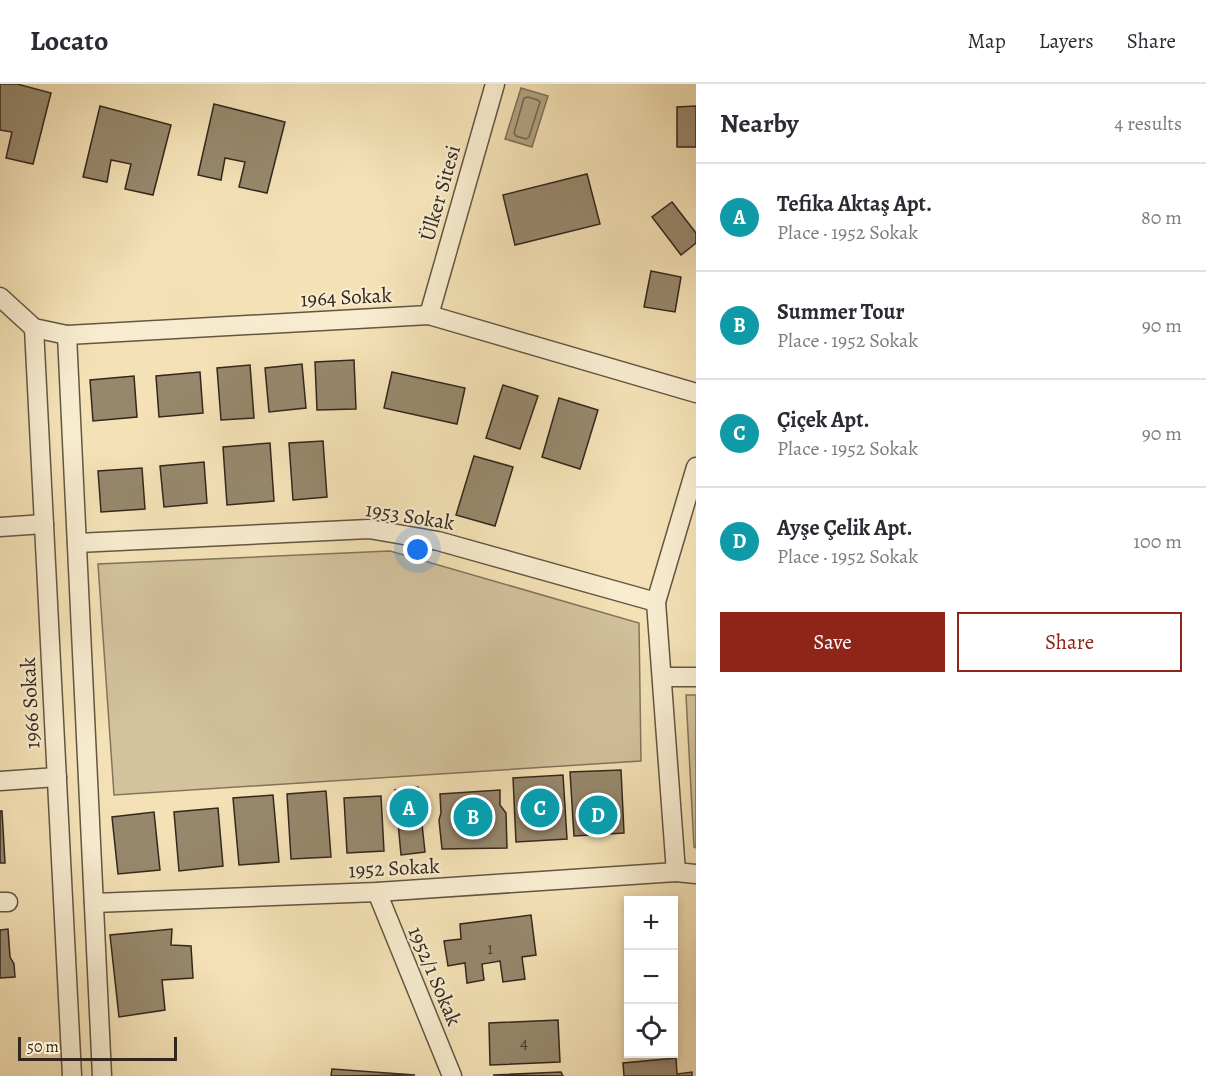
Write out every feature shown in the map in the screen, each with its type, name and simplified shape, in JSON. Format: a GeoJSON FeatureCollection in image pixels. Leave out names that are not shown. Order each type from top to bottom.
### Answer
{"type":"FeatureCollection","features":[{"type":"Feature","properties":{"kind":"street","name":"Ülker Sitesi"},"geometry":{"type":"LineString","coordinates":[[429,315],[495,84]]}},
{"type":"Feature","properties":{"kind":"street"},"geometry":{"type":"LineString","coordinates":[[0,297],[34,328]]}},
{"type":"Feature","properties":{"kind":"street","name":"1964 Sokak"},"geometry":{"type":"LineString","coordinates":[[34,328],[67,334],[429,315],[696,393]]}},
{"type":"Feature","properties":{"kind":"street","name":"1966 Sokak"},"geometry":{"type":"LineString","coordinates":[[34,328],[72,1076]]}},
{"type":"Feature","properties":{"kind":"street"},"geometry":{"type":"LineString","coordinates":[[67,334],[102,1076]]}},
{"type":"Feature","properties":{"kind":"street"},"geometry":{"type":"LineString","coordinates":[[676,872],[656,602],[696,467]]}},
{"type":"Feature","properties":{"kind":"street"},"geometry":{"type":"LineString","coordinates":[[0,527],[44,524]]}},
{"type":"Feature","properties":{"kind":"street","name":"1953 Sokak"},"geometry":{"type":"LineString","coordinates":[[77,543],[369,529],[438,541],[656,602]]}},
{"type":"Feature","properties":{"kind":"street"},"geometry":{"type":"LineString","coordinates":[[662,677],[696,677]]}},
{"type":"Feature","properties":{"kind":"street"},"geometry":{"type":"LineString","coordinates":[[0,781],[57,777]]}},
{"type":"Feature","properties":{"kind":"street","name":"1952 Sokak"},"geometry":{"type":"LineString","coordinates":[[94,903],[377,892],[676,872],[696,874]]}},
{"type":"Feature","properties":{"kind":"street","name":"1952/1 Sokak"},"geometry":{"type":"LineString","coordinates":[[377,892],[452,1076]]}},
{"type":"Feature","properties":{"kind":"shaded area"},"geometry":{"type":"Polygon","coordinates":[[[390,551],[639,623],[641,761],[114,795],[98,564],[390,551]]]}},
{"type":"Feature","properties":{"kind":"shaded area"},"geometry":{"type":"Polygon","coordinates":[[[686,695],[696,695],[696,848],[694,847],[686,695]]]}},
{"type":"Feature","properties":{"kind":"water"},"geometry":{"type":"Polygon","coordinates":[[[521,88],[548,96],[532,147],[505,139],[521,88]]]}},
{"type":"Feature","properties":{"kind":"building"},"geometry":{"type":"Polygon","coordinates":[[[0,84],[17,84],[51,93],[33,164],[6,158],[12,132],[0,130],[0,84]]]}},
{"type":"Feature","properties":{"kind":"building"},"geometry":{"type":"Polygon","coordinates":[[[214,104],[285,122],[267,193],[239,187],[245,162],[225,158],[221,180],[198,175],[214,104]]]}},
{"type":"Feature","properties":{"kind":"building"},"geometry":{"type":"Polygon","coordinates":[[[100,106],[171,125],[153,195],[125,189],[131,164],[111,160],[107,182],[83,177],[100,106]]]}},
{"type":"Feature","properties":{"kind":"building"},"geometry":{"type":"Polygon","coordinates":[[[696,106],[696,147],[677,147],[677,107],[696,106]]]}},
{"type":"Feature","properties":{"kind":"building"},"geometry":{"type":"Polygon","coordinates":[[[587,174],[600,224],[515,245],[503,195],[587,174]]]}},
{"type":"Feature","properties":{"kind":"building"},"geometry":{"type":"Polygon","coordinates":[[[672,202],[696,233],[696,243],[681,255],[652,217],[672,202]]]}},
{"type":"Feature","properties":{"kind":"building"},"geometry":{"type":"Polygon","coordinates":[[[651,271],[681,277],[675,312],[644,307],[651,271]]]}},
{"type":"Feature","properties":{"kind":"building"},"geometry":{"type":"Polygon","coordinates":[[[354,360],[356,409],[317,410],[315,362],[354,360]]]}},
{"type":"Feature","properties":{"kind":"building"},"geometry":{"type":"Polygon","coordinates":[[[302,364],[306,408],[269,412],[265,368],[302,364]]]}},
{"type":"Feature","properties":{"kind":"building"},"geometry":{"type":"Polygon","coordinates":[[[250,365],[254,418],[221,420],[217,368],[250,365]]]}},
{"type":"Feature","properties":{"kind":"building"},"geometry":{"type":"Polygon","coordinates":[[[200,372],[203,413],[159,417],[156,376],[200,372]]]}},
{"type":"Feature","properties":{"kind":"building"},"geometry":{"type":"Polygon","coordinates":[[[392,372],[465,388],[457,424],[384,408],[392,372]]]}},
{"type":"Feature","properties":{"kind":"building"},"geometry":{"type":"Polygon","coordinates":[[[134,376],[137,417],[93,421],[90,380],[134,376]]]}},
{"type":"Feature","properties":{"kind":"building"},"geometry":{"type":"Polygon","coordinates":[[[503,385],[538,396],[520,449],[486,438],[503,385]]]}},
{"type":"Feature","properties":{"kind":"building"},"geometry":{"type":"Polygon","coordinates":[[[559,398],[598,410],[580,469],[542,457],[559,398]]]}},
{"type":"Feature","properties":{"kind":"building"},"geometry":{"type":"Polygon","coordinates":[[[323,441],[327,497],[293,500],[289,443],[323,441]]]}},
{"type":"Feature","properties":{"kind":"building"},"geometry":{"type":"Polygon","coordinates":[[[270,443],[274,501],[227,505],[223,447],[270,443]]]}},
{"type":"Feature","properties":{"kind":"building"},"geometry":{"type":"Polygon","coordinates":[[[474,456],[513,467],[495,526],[456,515],[474,456]]]}},
{"type":"Feature","properties":{"kind":"building"},"geometry":{"type":"Polygon","coordinates":[[[204,462],[207,503],[164,507],[160,466],[204,462]]]}},
{"type":"Feature","properties":{"kind":"building"},"geometry":{"type":"Polygon","coordinates":[[[142,468],[145,509],[101,512],[98,471],[142,468]]]}},
{"type":"Feature","properties":{"kind":"building"},"geometry":{"type":"Polygon","coordinates":[[[621,770],[624,833],[574,836],[570,772],[621,770]]]}},
{"type":"Feature","properties":{"kind":"building"},"geometry":{"type":"Polygon","coordinates":[[[563,775],[567,839],[516,842],[513,778],[563,775]]]}},
{"type":"Feature","properties":{"kind":"building"},"geometry":{"type":"Polygon","coordinates":[[[418,787],[425,852],[401,855],[395,790],[418,787]]]}},
{"type":"Feature","properties":{"kind":"building"},"geometry":{"type":"Polygon","coordinates":[[[500,790],[500,805],[506,813],[507,848],[442,849],[439,820],[440,794],[500,790]]]}},
{"type":"Feature","properties":{"kind":"building"},"geometry":{"type":"Polygon","coordinates":[[[326,791],[331,857],[291,859],[287,794],[326,791]]]}},
{"type":"Feature","properties":{"kind":"building"},"geometry":{"type":"Polygon","coordinates":[[[273,795],[279,862],[239,865],[233,798],[273,795]]]}},
{"type":"Feature","properties":{"kind":"building"},"geometry":{"type":"Polygon","coordinates":[[[381,796],[384,851],[347,853],[344,798],[381,796]]]}},
{"type":"Feature","properties":{"kind":"building"},"geometry":{"type":"Polygon","coordinates":[[[218,808],[223,866],[179,871],[174,812],[218,808]]]}},
{"type":"Feature","properties":{"kind":"building"},"geometry":{"type":"Polygon","coordinates":[[[0,811],[2,811],[5,863],[0,863],[0,811]]]}},
{"type":"Feature","properties":{"kind":"building"},"geometry":{"type":"Polygon","coordinates":[[[154,812],[160,870],[118,874],[112,817],[154,812]]]}},
{"type":"Feature","properties":{"kind":"building"},"geometry":{"type":"Polygon","coordinates":[[[531,915],[536,955],[522,957],[525,979],[503,982],[500,961],[482,964],[484,980],[467,983],[465,963],[448,966],[444,941],[461,939],[460,924],[531,915]]]}},
{"type":"Feature","properties":{"kind":"building"},"geometry":{"type":"Polygon","coordinates":[[[8,929],[10,957],[14,964],[15,977],[0,978],[0,930],[8,929]]]}},
{"type":"Feature","properties":{"kind":"building"},"geometry":{"type":"Polygon","coordinates":[[[172,929],[171,945],[191,946],[193,978],[162,980],[165,1010],[119,1017],[110,935],[172,929]]]}},
{"type":"Feature","properties":{"kind":"building"},"geometry":{"type":"Polygon","coordinates":[[[558,1020],[560,1062],[490,1065],[489,1023],[558,1020]]]}},
{"type":"Feature","properties":{"kind":"building"},"geometry":{"type":"Polygon","coordinates":[[[676,1058],[677,1074],[692,1072],[692,1076],[624,1076],[623,1063],[676,1058]]]}},
{"type":"Feature","properties":{"kind":"building"},"geometry":{"type":"Polygon","coordinates":[[[332,1069],[415,1075],[331,1076],[332,1069]]]}},
{"type":"Feature","properties":{"kind":"building"},"geometry":{"type":"Polygon","coordinates":[[[561,1072],[563,1076],[493,1075],[561,1072]]]}},
{"type":"Feature","properties":{"kind":"place","name":"Tefika Aktaş Apt."},"geometry":{"type":"Point","coordinates":[409,808]}},
{"type":"Feature","properties":{"kind":"place","name":"Çiçek Apt."},"geometry":{"type":"Point","coordinates":[540,808]}},
{"type":"Feature","properties":{"kind":"place","name":"Ayşe Çelik Apt."},"geometry":{"type":"Point","coordinates":[598,815]}},
{"type":"Feature","properties":{"kind":"place","name":"Summer Tour"},"geometry":{"type":"Point","coordinates":[473,817]}}]}
